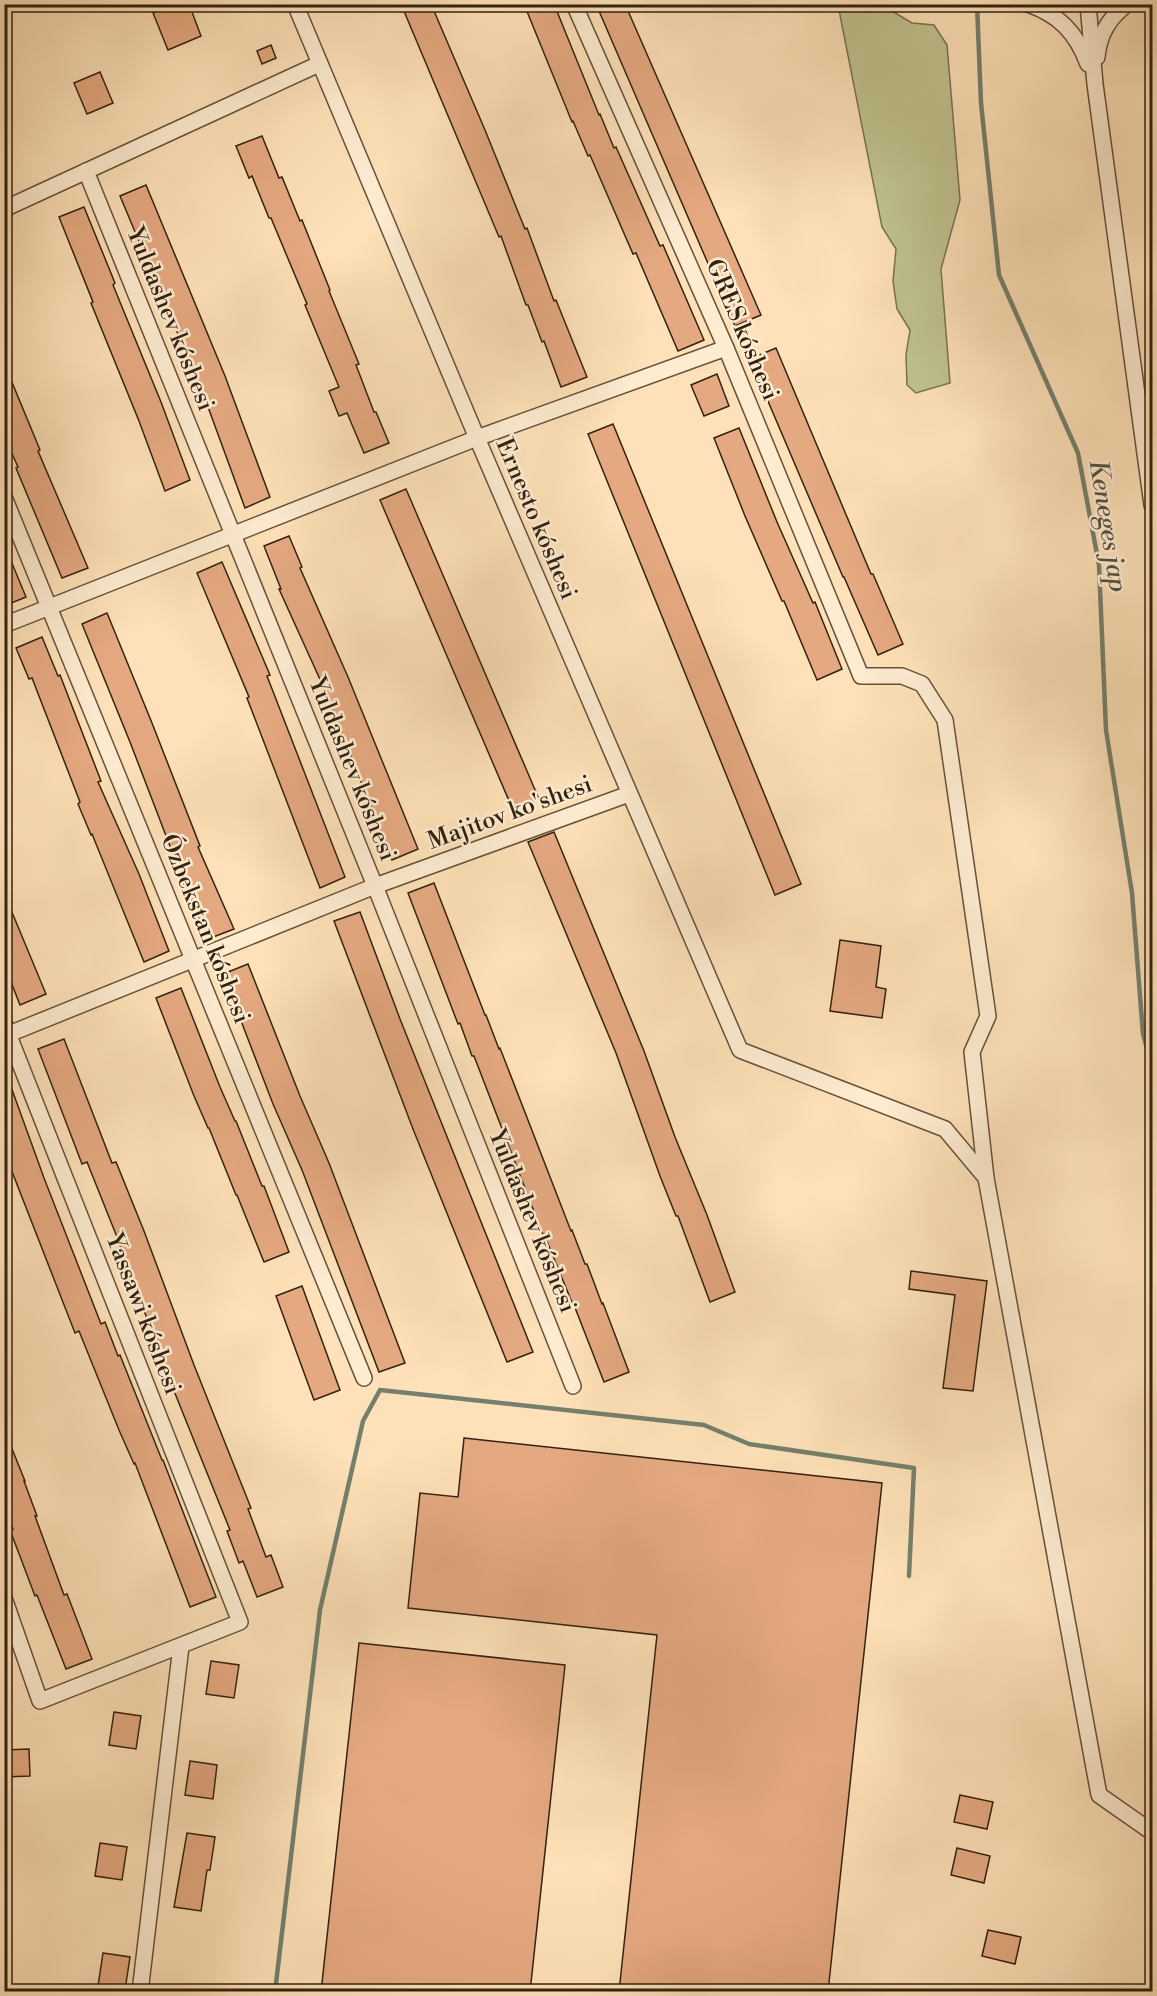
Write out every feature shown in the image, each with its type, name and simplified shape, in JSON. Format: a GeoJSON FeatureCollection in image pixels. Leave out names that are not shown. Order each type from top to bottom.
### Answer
{"type":"FeatureCollection","features":[{"type":"Feature","properties":{"kind":"street","name":"Ernesto kóshesi"},"geometry":{"type":"LineString","coordinates":[[295,4],[477,438],[740,1050],[945,1129],[986,1178]]}},
{"type":"Feature","properties":{"kind":"street","name":"GRES kóshesi"},"geometry":{"type":"LineString","coordinates":[[574,4],[726,348],[861,676],[902,676],[922,684],[945,720],[988,1017],[972,1052],[986,1178]]}},
{"type":"Feature","properties":{"kind":"street"},"geometry":{"type":"LineString","coordinates":[[1028,4],[1060,20],[1081,46],[1095,84]]}},
{"type":"Feature","properties":{"kind":"street"},"geometry":{"type":"LineString","coordinates":[[1088,4],[1095,84],[1152,506]]}},
{"type":"Feature","properties":{"kind":"street"},"geometry":{"type":"LineString","coordinates":[[1095,84],[1098,44],[1112,16],[1127,4]]}},
{"type":"Feature","properties":{"kind":"street"},"geometry":{"type":"LineString","coordinates":[[4,208],[319,64]]}},
{"type":"Feature","properties":{"kind":"street","name":"Yuldashev kóshesi"},"geometry":{"type":"LineString","coordinates":[[86,171],[375,886],[573,1386]]}},
{"type":"Feature","properties":{"kind":"street"},"geometry":{"type":"LineString","coordinates":[[4,625],[477,438],[726,348]]}},
{"type":"Feature","properties":{"kind":"street","name":"Ózbekstan kóshesi"},"geometry":{"type":"LineString","coordinates":[[4,497],[364,1378]]}},
{"type":"Feature","properties":{"kind":"street","name":"Majitov ko'shesi"},"geometry":{"type":"LineString","coordinates":[[6,1031],[194,960],[375,886],[629,794]]}},
{"type":"Feature","properties":{"kind":"street","name":"Yassawi kóshesi"},"geometry":{"type":"LineString","coordinates":[[6,1031],[240,1622],[181,1646]]}},
{"type":"Feature","properties":{"kind":"street"},"geometry":{"type":"LineString","coordinates":[[986,1178],[1099,1795],[1152,1832]]}},
{"type":"Feature","properties":{"kind":"street"},"geometry":{"type":"LineString","coordinates":[[4,1598],[40,1701],[181,1646],[140,1992]]}},
{"type":"Feature","properties":{"kind":"green space"},"geometry":{"type":"Polygon","coordinates":[[[838,5],[882,5],[912,23],[934,25],[947,45],[960,200],[941,269],[950,383],[916,393],[907,385],[906,355],[910,330],[897,309],[893,281],[896,249],[882,227],[838,5]]]}},
{"type":"Feature","properties":{"kind":"building"},"geometry":{"type":"Polygon","coordinates":[[[163,4],[189,4],[201,36],[168,50],[153,13],[165,8],[163,4]]]}},
{"type":"Feature","properties":{"kind":"building"},"geometry":{"type":"Polygon","coordinates":[[[401,4],[431,4],[525,229],[527,228],[554,301],[556,300],[587,377],[561,387],[544,341],[542,342],[528,305],[526,305],[501,236],[499,237],[401,4]]]}},
{"type":"Feature","properties":{"kind":"building"},"geometry":{"type":"Polygon","coordinates":[[[524,4],[554,4],[599,115],[614,148],[616,147],[660,246],[663,245],[704,340],[678,351],[636,253],[633,254],[590,155],[588,156],[572,122],[524,4]]]}},
{"type":"Feature","properties":{"kind":"building"},"geometry":{"type":"Polygon","coordinates":[[[596,4],[625,4],[761,315],[735,326],[596,4]]]}},
{"type":"Feature","properties":{"kind":"building"},"geometry":{"type":"Polygon","coordinates":[[[271,45],[276,58],[262,64],[257,51],[271,45]]]}},
{"type":"Feature","properties":{"kind":"building"},"geometry":{"type":"Polygon","coordinates":[[[100,72],[113,103],[87,114],[74,83],[100,72]]]}},
{"type":"Feature","properties":{"kind":"building"},"geometry":{"type":"Polygon","coordinates":[[[262,136],[279,178],[282,177],[300,221],[302,220],[359,364],[356,365],[374,412],[376,412],[389,443],[364,453],[347,413],[339,416],[329,391],[339,387],[271,218],[269,218],[252,176],[249,178],[236,146],[262,136]]]}},
{"type":"Feature","properties":{"kind":"building"},"geometry":{"type":"Polygon","coordinates":[[[146,185],[225,376],[270,497],[245,508],[204,396],[120,196],[146,185]]]}},
{"type":"Feature","properties":{"kind":"building"},"geometry":{"type":"Polygon","coordinates":[[[84,207],[190,480],[165,491],[59,217],[84,207]]]}},
{"type":"Feature","properties":{"kind":"building"},"geometry":{"type":"Polygon","coordinates":[[[776,348],[871,574],[873,574],[903,644],[878,655],[750,359],[776,348]]]}},
{"type":"Feature","properties":{"kind":"building"},"geometry":{"type":"Polygon","coordinates":[[[4,363],[40,450],[38,451],[88,568],[62,578],[4,436],[4,363]]]}},
{"type":"Feature","properties":{"kind":"building"},"geometry":{"type":"Polygon","coordinates":[[[717,374],[729,406],[704,416],[691,385],[717,374]]]}},
{"type":"Feature","properties":{"kind":"building"},"geometry":{"type":"Polygon","coordinates":[[[613,424],[801,884],[775,895],[588,434],[613,424]]]}},
{"type":"Feature","properties":{"kind":"building"},"geometry":{"type":"Polygon","coordinates":[[[739,428],[777,522],[813,603],[815,602],[842,669],[817,680],[745,516],[714,438],[739,428]]]}},
{"type":"Feature","properties":{"kind":"building"},"geometry":{"type":"Polygon","coordinates":[[[406,489],[539,799],[513,810],[380,500],[406,489]]]}},
{"type":"Feature","properties":{"kind":"building"},"geometry":{"type":"Polygon","coordinates":[[[289,536],[302,567],[300,568],[348,677],[418,849],[392,860],[323,686],[279,589],[281,589],[264,546],[289,536]]]}},
{"type":"Feature","properties":{"kind":"building"},"geometry":{"type":"Polygon","coordinates":[[[4,544],[26,597],[4,606],[4,544]]]}},
{"type":"Feature","properties":{"kind":"building"},"geometry":{"type":"Polygon","coordinates":[[[222,562],[270,675],[267,676],[345,877],[320,888],[247,698],[249,697],[197,573],[222,562]]]}},
{"type":"Feature","properties":{"kind":"building"},"geometry":{"type":"Polygon","coordinates":[[[107,613],[200,846],[198,847],[234,929],[208,939],[176,867],[178,867],[130,742],[82,624],[107,613]]]}},
{"type":"Feature","properties":{"kind":"building"},"geometry":{"type":"Polygon","coordinates":[[[42,637],[58,676],[60,675],[101,781],[98,782],[139,874],[169,951],[144,962],[78,804],[80,802],[32,678],[29,679],[16,648],[42,637]]]}},
{"type":"Feature","properties":{"kind":"building"},"geometry":{"type":"Polygon","coordinates":[[[554,832],[644,1051],[735,1292],[710,1302],[678,1216],[676,1216],[660,1176],[616,1053],[528,842],[554,832]]]}},
{"type":"Feature","properties":{"kind":"building"},"geometry":{"type":"Polygon","coordinates":[[[434,883],[629,1372],[604,1382],[574,1305],[543,1235],[474,1056],[472,1056],[460,1023],[458,1024],[408,893],[434,883]]]}},
{"type":"Feature","properties":{"kind":"building"},"geometry":{"type":"Polygon","coordinates":[[[4,893],[46,994],[20,1005],[4,964],[4,893]]]}},
{"type":"Feature","properties":{"kind":"building"},"geometry":{"type":"Polygon","coordinates":[[[360,912],[400,1019],[533,1352],[507,1362],[413,1129],[334,921],[360,912]]]}},
{"type":"Feature","properties":{"kind":"building"},"geometry":{"type":"Polygon","coordinates":[[[840,940],[881,946],[876,987],[886,989],[882,1018],[830,1011],[840,940]]]}},
{"type":"Feature","properties":{"kind":"building"},"geometry":{"type":"Polygon","coordinates":[[[248,964],[329,1163],[405,1363],[379,1372],[302,1170],[273,1104],[223,974],[248,964]]]}},
{"type":"Feature","properties":{"kind":"building"},"geometry":{"type":"Polygon","coordinates":[[[181,988],[220,1087],[262,1186],[264,1186],[289,1252],[264,1262],[194,1096],[156,998],[181,988]]]}},
{"type":"Feature","properties":{"kind":"building"},"geometry":{"type":"Polygon","coordinates":[[[64,1039],[112,1163],[116,1162],[144,1231],[251,1508],[248,1509],[266,1557],[271,1555],[283,1587],[257,1597],[243,1561],[239,1563],[227,1531],[230,1530],[168,1376],[117,1237],[87,1162],[82,1164],[38,1049],[64,1039]]]}},
{"type":"Feature","properties":{"kind":"building"},"geometry":{"type":"Polygon","coordinates":[[[6,1073],[101,1324],[105,1322],[118,1356],[120,1355],[216,1597],[190,1607],[135,1463],[119,1430],[79,1331],[75,1333],[4,1151],[6,1073]]]}},
{"type":"Feature","properties":{"kind":"building"},"geometry":{"type":"Polygon","coordinates":[[[911,1271],[987,1281],[973,1391],[943,1388],[955,1295],[909,1289],[911,1271]]]}},
{"type":"Feature","properties":{"kind":"building"},"geometry":{"type":"Polygon","coordinates":[[[302,1286],[340,1390],[314,1400],[276,1296],[302,1286]]]}},
{"type":"Feature","properties":{"kind":"building"},"geometry":{"type":"Polygon","coordinates":[[[4,1429],[25,1481],[37,1516],[35,1516],[64,1595],[67,1594],[92,1659],[66,1669],[37,1595],[35,1596],[4,1508],[4,1429]]]}},
{"type":"Feature","properties":{"kind":"building"},"geometry":{"type":"Polygon","coordinates":[[[464,1438],[882,1483],[828,1992],[619,1992],[657,1635],[408,1608],[420,1493],[458,1497],[464,1438]]]}},
{"type":"Feature","properties":{"kind":"building"},"geometry":{"type":"Polygon","coordinates":[[[359,1643],[565,1665],[530,1992],[321,1992],[359,1643]]]}},
{"type":"Feature","properties":{"kind":"building"},"geometry":{"type":"Polygon","coordinates":[[[211,1661],[239,1665],[234,1698],[206,1694],[211,1661]]]}},
{"type":"Feature","properties":{"kind":"building"},"geometry":{"type":"Polygon","coordinates":[[[114,1712],[141,1716],[136,1749],[109,1745],[114,1712]]]}},
{"type":"Feature","properties":{"kind":"building"},"geometry":{"type":"Polygon","coordinates":[[[29,1749],[30,1776],[4,1777],[4,1750],[29,1749]]]}},
{"type":"Feature","properties":{"kind":"building"},"geometry":{"type":"Polygon","coordinates":[[[190,1761],[217,1765],[213,1799],[185,1795],[190,1761]]]}},
{"type":"Feature","properties":{"kind":"building"},"geometry":{"type":"Polygon","coordinates":[[[960,1795],[993,1802],[987,1829],[954,1822],[960,1795]]]}},
{"type":"Feature","properties":{"kind":"building"},"geometry":{"type":"Polygon","coordinates":[[[187,1833],[215,1837],[201,1911],[174,1907],[187,1833]]]}},
{"type":"Feature","properties":{"kind":"building"},"geometry":{"type":"Polygon","coordinates":[[[100,1843],[127,1847],[122,1880],[95,1876],[100,1843]]]}},
{"type":"Feature","properties":{"kind":"building"},"geometry":{"type":"Polygon","coordinates":[[[957,1848],[990,1856],[984,1883],[951,1875],[957,1848]]]}},
{"type":"Feature","properties":{"kind":"building"},"geometry":{"type":"Polygon","coordinates":[[[988,1930],[1021,1937],[1015,1964],[982,1956],[988,1930]]]}},
{"type":"Feature","properties":{"kind":"building"},"geometry":{"type":"Polygon","coordinates":[[[103,1953],[130,1957],[125,1990],[98,1986],[103,1953]]]}},
{"type":"Feature","properties":{"kind":"waterway","name":"Keneges jap"},"geometry":{"type":"LineString","coordinates":[[977,5],[981,103],[999,275],[1078,453],[1099,565],[1106,730],[1132,893],[1143,1034],[1152,1067]]}},
{"type":"Feature","properties":{"kind":"waterway"},"geometry":{"type":"LineString","coordinates":[[275,1992],[320,1610],[363,1421],[380,1390],[704,1425],[749,1444],[914,1468],[909,1576]]}}]}
